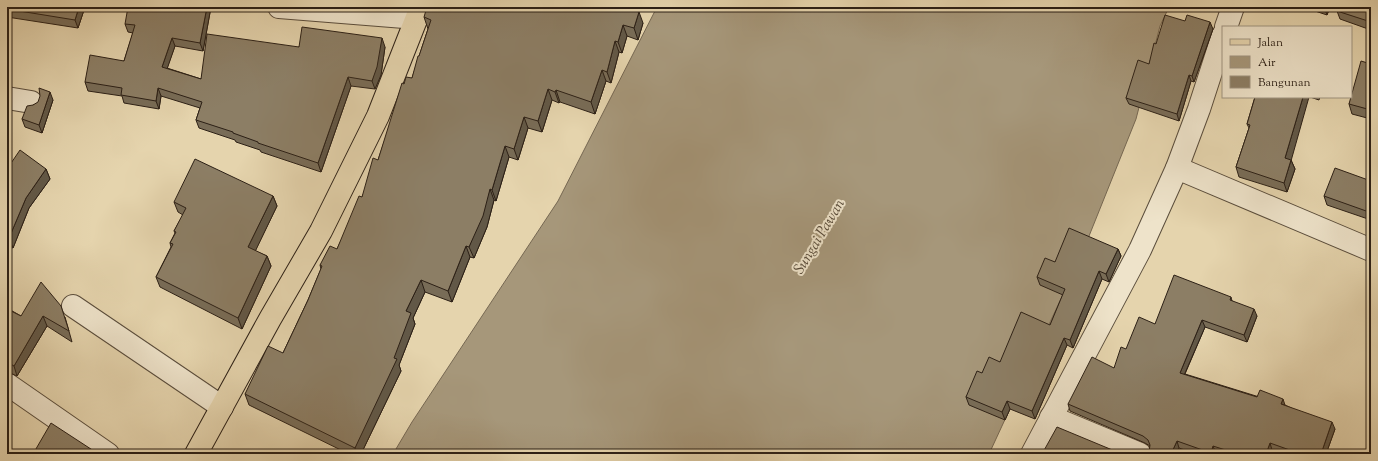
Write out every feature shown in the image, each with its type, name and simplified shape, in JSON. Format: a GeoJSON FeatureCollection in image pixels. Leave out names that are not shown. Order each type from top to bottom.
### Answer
{"type":"FeatureCollection","features":[{"type":"Feature","properties":{"kind":"main road"},"geometry":{"type":"LineString","coordinates":[[196,454],[328,216],[378,116],[419,13]]}},
{"type":"Feature","properties":{"kind":"street"},"geometry":{"type":"LineString","coordinates":[[280,7],[419,13]]}},
{"type":"Feature","properties":{"kind":"street"},"geometry":{"type":"LineString","coordinates":[[1226,26],[1233,7]]}},
{"type":"Feature","properties":{"kind":"street"},"geometry":{"type":"LineString","coordinates":[[1032,454],[1140,250],[1177,168],[1199,109],[1222,38]]}},
{"type":"Feature","properties":{"kind":"street"},"geometry":{"type":"LineString","coordinates":[[7,98],[31,102]]}},
{"type":"Feature","properties":{"kind":"street"},"geometry":{"type":"LineString","coordinates":[[1177,168],[1371,250]]}},
{"type":"Feature","properties":{"kind":"street"},"geometry":{"type":"LineString","coordinates":[[73,306],[222,407]]}},
{"type":"Feature","properties":{"kind":"street"},"geometry":{"type":"LineString","coordinates":[[7,384],[108,454]]}},
{"type":"Feature","properties":{"kind":"street"},"geometry":{"type":"LineString","coordinates":[[1052,417],[1140,454]]}},
{"type":"Feature","properties":{"kind":"water","name":"Sungai Pawan"},"geometry":{"type":"Polygon","coordinates":[[[657,7],[1169,7],[1160,26],[1136,119],[1083,251],[989,454],[393,454],[412,422],[558,201],[657,7]]]}},
{"type":"Feature","properties":{"kind":"building"},"geometry":{"type":"Polygon","coordinates":[[[7,7],[79,7],[75,20],[7,9],[7,7]]]}},
{"type":"Feature","properties":{"kind":"building"},"geometry":{"type":"Polygon","coordinates":[[[128,7],[207,7],[200,43],[172,38],[162,67],[201,79],[207,34],[299,47],[302,27],[382,38],[377,67],[372,81],[348,77],[318,163],[196,120],[202,102],[158,88],[156,101],[121,95],[122,88],[85,82],[90,55],[124,61],[135,25],[125,24],[128,7]]]}},
{"type":"Feature","properties":{"kind":"building"},"geometry":{"type":"Polygon","coordinates":[[[427,7],[621,7],[639,12],[634,28],[623,25],[618,42],[615,41],[607,72],[602,70],[591,102],[556,90],[555,92],[548,89],[538,121],[524,117],[514,149],[505,146],[492,190],[490,189],[483,216],[469,247],[466,246],[448,291],[421,280],[406,311],[411,313],[394,358],[397,359],[355,448],[245,394],[268,346],[283,353],[308,300],[322,266],[320,265],[330,246],[337,249],[359,196],[362,197],[373,158],[378,160],[402,83],[404,84],[406,77],[412,78],[431,20],[424,17],[427,7]]]}},
{"type":"Feature","properties":{"kind":"building"},"geometry":{"type":"Polygon","coordinates":[[[1340,7],[1371,7],[1371,22],[1337,11],[1340,7]]]}},
{"type":"Feature","properties":{"kind":"building"},"geometry":{"type":"Polygon","coordinates":[[[1165,15],[1185,21],[1187,15],[1210,22],[1192,76],[1189,75],[1177,114],[1126,98],[1138,60],[1149,64],[1154,43],[1156,44],[1165,15]]]}},
{"type":"Feature","properties":{"kind":"building"},"geometry":{"type":"Polygon","coordinates":[[[1361,61],[1371,64],[1371,110],[1349,104],[1352,98],[1361,61]]]}},
{"type":"Feature","properties":{"kind":"building"},"geometry":{"type":"Polygon","coordinates":[[[39,88],[50,92],[39,125],[22,119],[27,106],[38,102],[40,96],[39,88]]]}},
{"type":"Feature","properties":{"kind":"building"},"geometry":{"type":"Polygon","coordinates":[[[1255,98],[1303,98],[1285,158],[1291,160],[1284,183],[1236,167],[1250,125],[1247,124],[1255,98]]]}},
{"type":"Feature","properties":{"kind":"building"},"geometry":{"type":"Polygon","coordinates":[[[20,150],[46,169],[26,198],[9,238],[7,237],[7,169],[20,150]]]}},
{"type":"Feature","properties":{"kind":"building"},"geometry":{"type":"Polygon","coordinates":[[[195,159],[273,196],[248,247],[267,256],[238,318],[156,277],[173,244],[170,243],[176,232],[174,231],[186,208],[174,202],[195,159]]]}},
{"type":"Feature","properties":{"kind":"building"},"geometry":{"type":"Polygon","coordinates":[[[1335,168],[1371,181],[1371,205],[1369,212],[1324,196],[1335,168]]]}},
{"type":"Feature","properties":{"kind":"building"},"geometry":{"type":"Polygon","coordinates":[[[1069,228],[1118,249],[1106,274],[1099,271],[1070,340],[1064,338],[1032,411],[1007,401],[1002,412],[966,397],[977,371],[982,373],[989,357],[1000,362],[1021,312],[1050,325],[1065,289],[1037,277],[1045,258],[1055,262],[1069,228]]]}},
{"type":"Feature","properties":{"kind":"building"},"geometry":{"type":"Polygon","coordinates":[[[1174,275],[1231,297],[1230,300],[1254,309],[1244,335],[1202,320],[1180,373],[1257,397],[1260,390],[1283,399],[1281,404],[1332,422],[1321,454],[1301,454],[1270,443],[1266,454],[1238,454],[1213,446],[1211,453],[1177,441],[1171,454],[1147,454],[1149,452],[1150,445],[1148,440],[1143,436],[1068,404],[1092,357],[1114,368],[1121,347],[1126,349],[1139,317],[1155,324],[1174,275]]]}},
{"type":"Feature","properties":{"kind":"building"},"geometry":{"type":"Polygon","coordinates":[[[41,282],[61,306],[69,331],[43,316],[14,366],[7,362],[7,309],[21,316],[41,282]]]}},
{"type":"Feature","properties":{"kind":"building"},"geometry":{"type":"Polygon","coordinates":[[[51,423],[97,453],[101,454],[33,454],[51,423]]]}},
{"type":"Feature","properties":{"kind":"building"},"geometry":{"type":"Polygon","coordinates":[[[1057,427],[1122,454],[1042,454],[1057,427]]]}}]}
